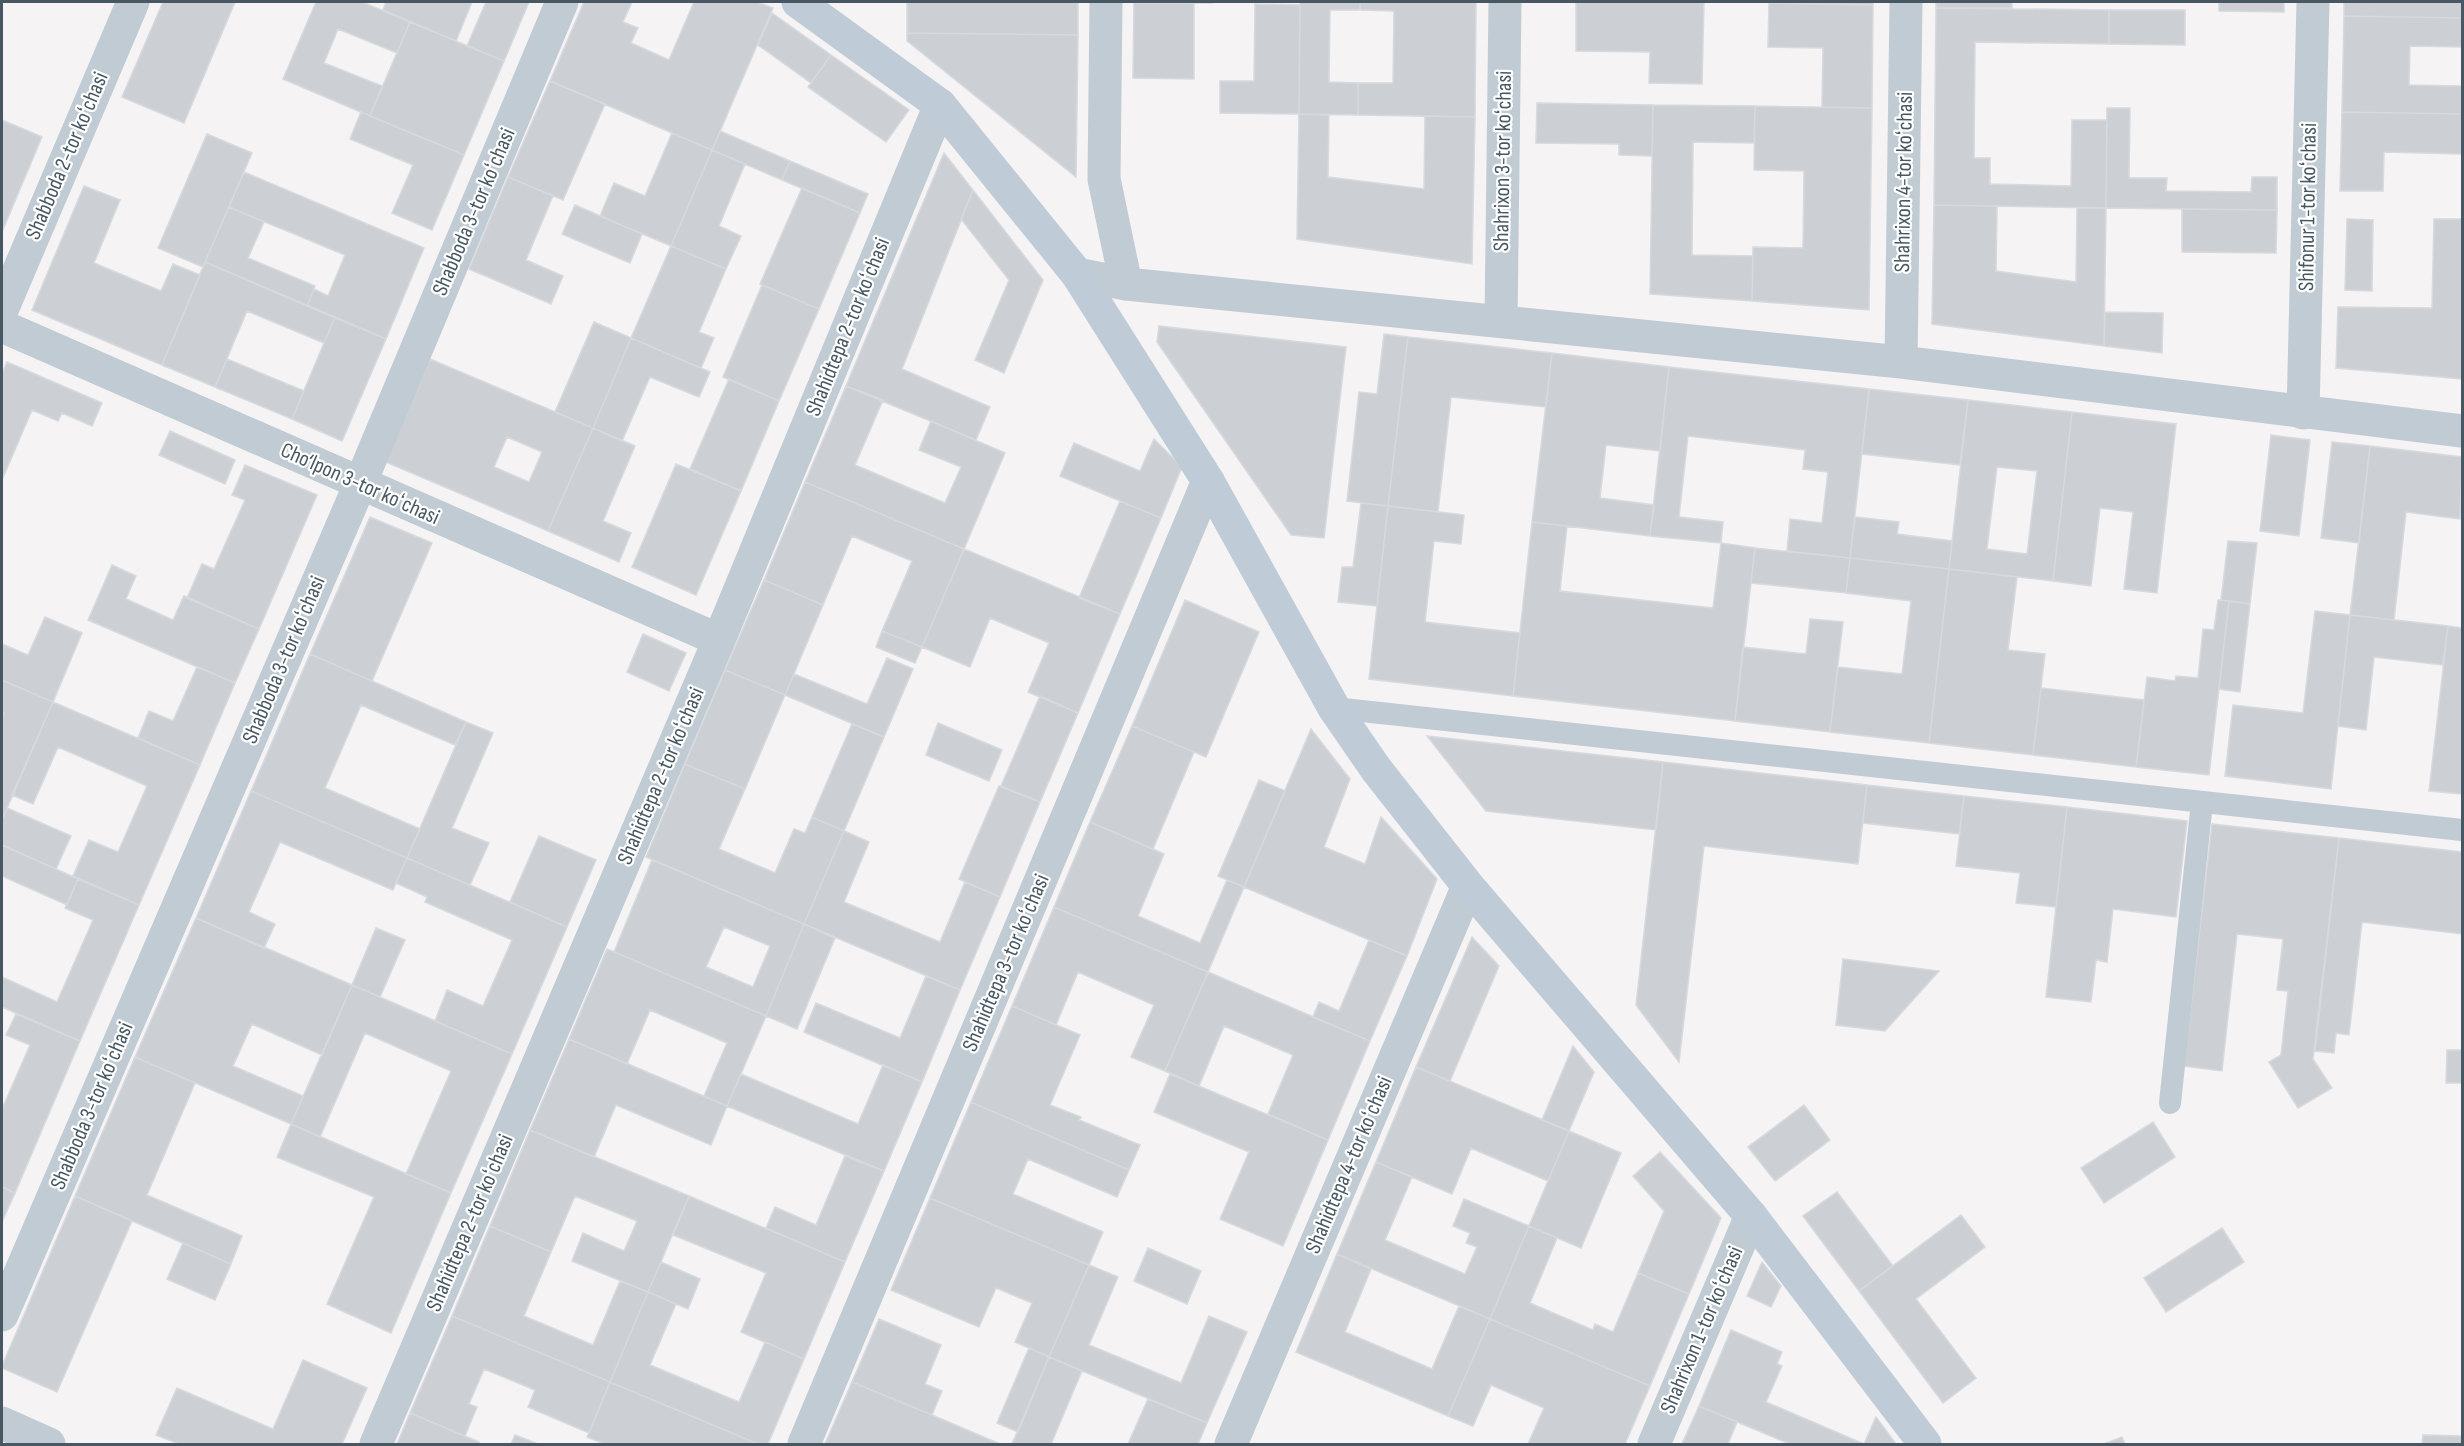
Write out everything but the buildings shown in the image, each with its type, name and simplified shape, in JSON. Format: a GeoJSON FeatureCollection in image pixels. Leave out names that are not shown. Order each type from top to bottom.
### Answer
{"type":"FeatureCollection","features":[{"type":"Feature","properties":{"kind":"street","name":"Shabboda 2-tor koʻchasi"},"geometry":{"type":"LineString","coordinates":[[2,310],[133,2]]}},
{"type":"Feature","properties":{"kind":"street","name":"Shabboda 3-tor koʻchasi"},"geometry":{"type":"LineString","coordinates":[[2,1315],[360,484],[562,2]]}},
{"type":"Feature","properties":{"kind":"street"},"geometry":{"type":"LineString","coordinates":[[798,2],[940,105],[1077,274],[1208,481],[1334,708],[1376,769],[1468,886],[1751,1216],[1925,1444]]}},
{"type":"Feature","properties":{"kind":"street"},"geometry":{"type":"LineString","coordinates":[[1106,2],[1104,179],[1126,284]]}},
{"type":"Feature","properties":{"kind":"street","name":"Shahrixon 3-tor koʻchasi"},"geometry":{"type":"LineString","coordinates":[[1501,321],[1505,2]]}},
{"type":"Feature","properties":{"kind":"street","name":"Shahrixon 4-tor koʻchasi"},"geometry":{"type":"LineString","coordinates":[[1902,362],[1906,2]]}},
{"type":"Feature","properties":{"kind":"street","name":"Shifonur 1-tor koʻchasi"},"geometry":{"type":"LineString","coordinates":[[2303,413],[2313,2]]}},
{"type":"Feature","properties":{"kind":"street","name":"Shahidtepa 2-tor koʻchasi"},"geometry":{"type":"LineString","coordinates":[[376,1444],[719,640],[940,105]]}},
{"type":"Feature","properties":{"kind":"street"},"geometry":{"type":"LineString","coordinates":[[1077,274],[1126,284],[1902,362],[2463,432]]}},
{"type":"Feature","properties":{"kind":"street","name":"Cho‘lpon 3-tor koʻchasi"},"geometry":{"type":"LineString","coordinates":[[2,326],[719,640]]}},
{"type":"Feature","properties":{"kind":"street","name":"Shahidtepa 3-tor koʻchasi"},"geometry":{"type":"LineString","coordinates":[[804,1444],[1208,481]]}},
{"type":"Feature","properties":{"kind":"street","name":"Shahidtepa 4-tor koʻchasi"},"geometry":{"type":"LineString","coordinates":[[1231,1444],[1468,886]]}},
{"type":"Feature","properties":{"kind":"street","name":"Shahrixon 1-tor koʻchasi"},"geometry":{"type":"LineString","coordinates":[[1654,1444],[1751,1216]]}},
{"type":"Feature","properties":{"kind":"street"},"geometry":{"type":"LineString","coordinates":[[2,1423],[49,1444]]}},
{"type":"Feature","properties":{"kind":"lane"},"geometry":{"type":"LineString","coordinates":[[1334,708],[2463,830]]}},
{"type":"Feature","properties":{"kind":"lane"},"geometry":{"type":"LineString","coordinates":[[2170,1103],[2202,802]]}}]}
